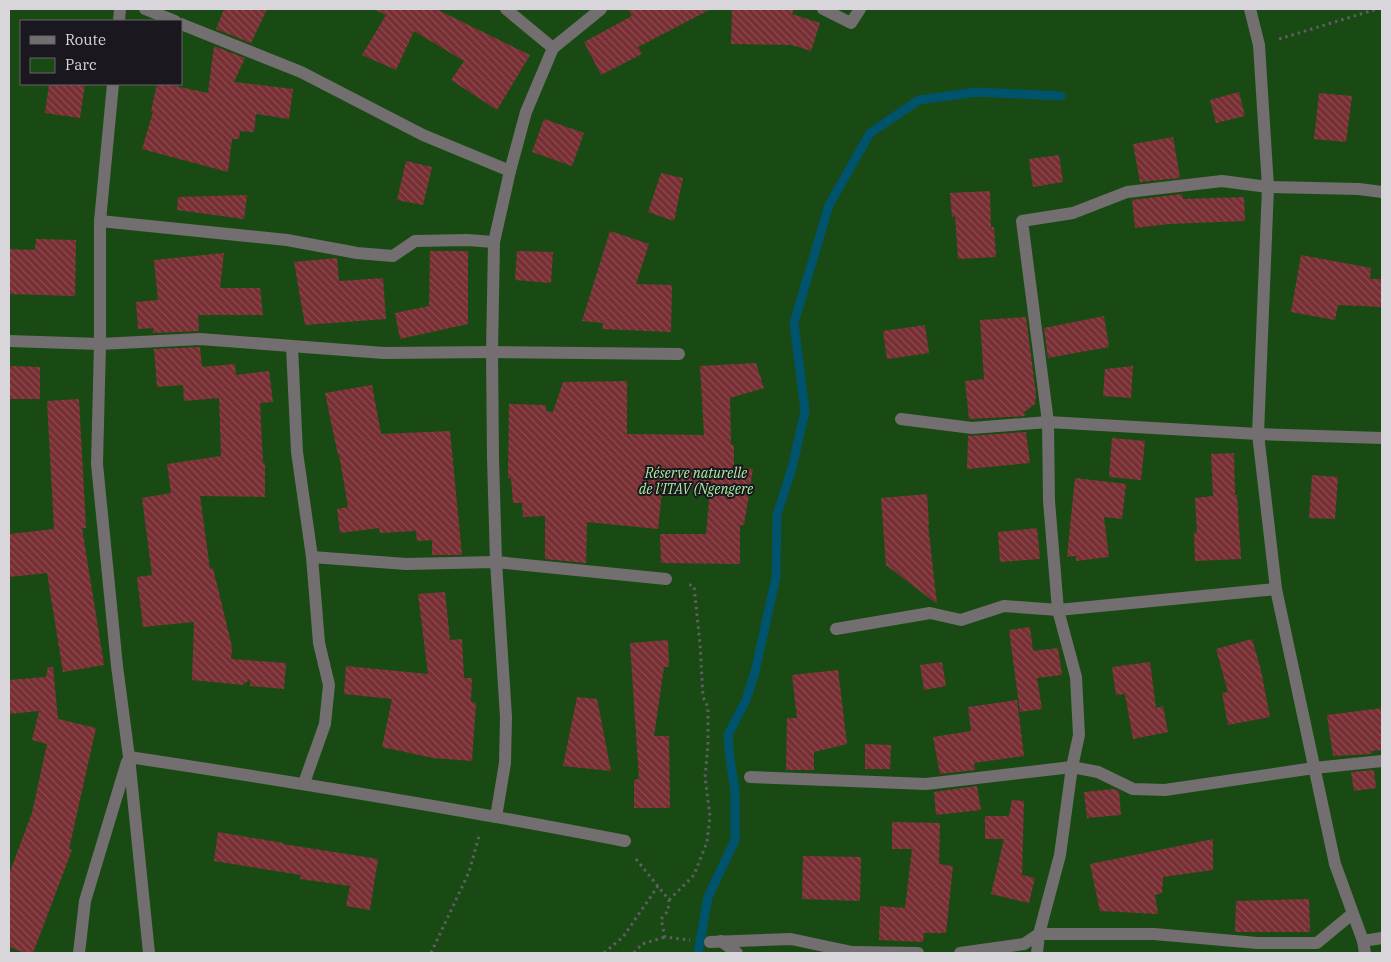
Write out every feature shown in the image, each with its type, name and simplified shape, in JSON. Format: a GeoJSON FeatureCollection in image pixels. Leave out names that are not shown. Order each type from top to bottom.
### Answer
{"type":"FeatureCollection","features":[{"type":"Feature","properties":{"kind":"street"},"geometry":{"type":"LineString","coordinates":[[145,9],[172,20]]}},
{"type":"Feature","properties":{"kind":"street"},"geometry":{"type":"LineString","coordinates":[[506,9],[552,48]]}},
{"type":"Feature","properties":{"kind":"street"},"geometry":{"type":"LineString","coordinates":[[496,816],[506,763],[506,717],[496,562],[492,352],[494,242],[526,112],[552,48],[601,9]]}},
{"type":"Feature","properties":{"kind":"street"},"geometry":{"type":"LineString","coordinates":[[823,9],[851,22],[860,9]]}},
{"type":"Feature","properties":{"kind":"street"},"geometry":{"type":"LineString","coordinates":[[1250,9],[1259,46],[1268,187],[1258,434],[1276,589],[1335,864],[1364,947],[1382,938]]}},
{"type":"Feature","properties":{"kind":"street"},"geometry":{"type":"LineString","coordinates":[[182,24],[301,72],[422,135],[510,171]]}},
{"type":"Feature","properties":{"kind":"street"},"geometry":{"type":"LineString","coordinates":[[113,85],[100,221],[100,344],[97,464],[149,953]]}},
{"type":"Feature","properties":{"kind":"street"},"geometry":{"type":"LineString","coordinates":[[1037,953],[1038,934],[1060,855],[1072,767],[1079,735],[1076,678],[1058,610],[1048,501],[1048,422],[1022,221],[1073,213],[1127,192],[1222,181],[1268,187],[1359,189],[1382,192]]}},
{"type":"Feature","properties":{"kind":"street"},"geometry":{"type":"LineString","coordinates":[[100,221],[287,240],[357,253],[393,256],[415,242],[467,240],[494,242]]}},
{"type":"Feature","properties":{"kind":"street"},"geometry":{"type":"LineString","coordinates":[[9,341],[100,344],[200,340],[384,353],[679,354]]}},
{"type":"Feature","properties":{"kind":"street"},"geometry":{"type":"LineString","coordinates":[[292,347],[297,452],[312,557],[319,643],[329,685],[325,724],[304,783]]}},
{"type":"Feature","properties":{"kind":"street"},"geometry":{"type":"LineString","coordinates":[[900,419],[972,428],[1048,422],[1258,434],[1382,438]]}},
{"type":"Feature","properties":{"kind":"street"},"geometry":{"type":"LineString","coordinates":[[312,557],[406,564],[496,562],[666,579]]}},
{"type":"Feature","properties":{"kind":"street"},"geometry":{"type":"LineString","coordinates":[[836,629],[930,613],[961,620],[1004,606],[1058,610],[1276,589]]}},
{"type":"Feature","properties":{"kind":"street"},"geometry":{"type":"LineString","coordinates":[[129,757],[304,783],[496,816],[625,841]]}},
{"type":"Feature","properties":{"kind":"street"},"geometry":{"type":"LineString","coordinates":[[79,953],[85,901],[129,757]]}},
{"type":"Feature","properties":{"kind":"street"},"geometry":{"type":"LineString","coordinates":[[750,777],[926,784],[1072,767],[1098,772],[1133,789],[1165,790],[1314,768],[1382,762]]}},
{"type":"Feature","properties":{"kind":"street"},"geometry":{"type":"LineString","coordinates":[[960,953],[1024,944],[1038,934],[1154,934],[1256,944],[1317,943],[1352,914]]}},
{"type":"Feature","properties":{"kind":"street"},"geometry":{"type":"LineString","coordinates":[[738,953],[715,942],[791,939],[852,952],[918,953]]}},
{"type":"Feature","properties":{"kind":"path"},"geometry":{"type":"LineString","coordinates":[[1259,46],[1377,9]]}},
{"type":"Feature","properties":{"kind":"path"},"geometry":{"type":"LineString","coordinates":[[665,937],[661,919],[668,911],[669,900],[694,876],[707,842],[710,817],[704,777],[708,745],[708,707],[703,697],[694,586],[666,579]]}},
{"type":"Feature","properties":{"kind":"path"},"geometry":{"type":"LineString","coordinates":[[431,953],[469,872],[480,833],[496,816]]}},
{"type":"Feature","properties":{"kind":"path"},"geometry":{"type":"LineString","coordinates":[[625,841],[643,868],[669,900]]}},
{"type":"Feature","properties":{"kind":"path"},"geometry":{"type":"LineString","coordinates":[[604,953],[623,937],[658,886]]}},
{"type":"Feature","properties":{"kind":"path"},"geometry":{"type":"LineString","coordinates":[[634,953],[642,944],[665,937],[684,940]]}},
{"type":"Feature","properties":{"kind":"green space","name":"Réserve naturelle de l'ITAV (Ngengere"},"geometry":{"type":"Polygon","coordinates":[[[9,9],[1382,9],[1382,953],[9,953],[9,9]]]}},
{"type":"Feature","properties":{"kind":"building"},"geometry":{"type":"Polygon","coordinates":[[[224,9],[267,9],[251,43],[216,29],[224,9]]]}},
{"type":"Feature","properties":{"kind":"building"},"geometry":{"type":"Polygon","coordinates":[[[374,9],[436,9],[530,55],[497,110],[451,80],[464,61],[414,31],[396,70],[362,55],[386,15],[374,9]]]}},
{"type":"Feature","properties":{"kind":"building"},"geometry":{"type":"Polygon","coordinates":[[[628,9],[711,9],[638,47],[642,54],[601,75],[584,42],[632,16],[628,9]]]}},
{"type":"Feature","properties":{"kind":"building"},"geometry":{"type":"Polygon","coordinates":[[[732,9],[794,9],[792,14],[820,23],[811,51],[792,45],[731,44],[732,9]]]}},
{"type":"Feature","properties":{"kind":"building"},"geometry":{"type":"Polygon","coordinates":[[[214,46],[245,58],[234,82],[293,89],[289,119],[256,114],[254,132],[240,131],[239,139],[232,139],[228,172],[142,149],[153,112],[151,111],[157,85],[171,85],[208,93],[214,46]]]}},
{"type":"Feature","properties":{"kind":"building"},"geometry":{"type":"Polygon","coordinates":[[[49,85],[85,85],[80,118],[45,113],[49,85]]]}},
{"type":"Feature","properties":{"kind":"building"},"geometry":{"type":"Polygon","coordinates":[[[1239,92],[1245,116],[1216,123],[1210,100],[1239,92]]]}},
{"type":"Feature","properties":{"kind":"building"},"geometry":{"type":"Polygon","coordinates":[[[1319,93],[1352,96],[1346,142],[1314,139],[1319,93]]]}},
{"type":"Feature","properties":{"kind":"building"},"geometry":{"type":"Polygon","coordinates":[[[544,119],[584,133],[572,166],[532,152],[544,119]]]}},
{"type":"Feature","properties":{"kind":"building"},"geometry":{"type":"Polygon","coordinates":[[[1173,137],[1180,178],[1140,182],[1133,144],[1173,137]]]}},
{"type":"Feature","properties":{"kind":"building"},"geometry":{"type":"Polygon","coordinates":[[[1059,155],[1063,182],[1033,187],[1029,159],[1059,155]]]}},
{"type":"Feature","properties":{"kind":"building"},"geometry":{"type":"Polygon","coordinates":[[[406,161],[432,167],[423,205],[397,200],[406,161]]]}},
{"type":"Feature","properties":{"kind":"building"},"geometry":{"type":"Polygon","coordinates":[[[661,173],[683,178],[674,221],[648,212],[661,173]]]}},
{"type":"Feature","properties":{"kind":"building"},"geometry":{"type":"Polygon","coordinates":[[[990,191],[991,227],[994,227],[996,257],[958,259],[955,216],[952,217],[950,193],[990,191]]]}},
{"type":"Feature","properties":{"kind":"building"},"geometry":{"type":"Polygon","coordinates":[[[1182,194],[1183,199],[1244,197],[1245,221],[1169,224],[1135,228],[1132,200],[1182,194]]]}},
{"type":"Feature","properties":{"kind":"building"},"geometry":{"type":"Polygon","coordinates":[[[247,195],[244,219],[177,210],[178,197],[247,195]]]}},
{"type":"Feature","properties":{"kind":"building"},"geometry":{"type":"Polygon","coordinates":[[[610,231],[649,244],[636,284],[672,285],[671,332],[602,329],[603,323],[582,321],[610,231]]]}},
{"type":"Feature","properties":{"kind":"building"},"geometry":{"type":"Polygon","coordinates":[[[36,239],[76,240],[75,296],[9,294],[9,249],[35,250],[36,239]]]}},
{"type":"Feature","properties":{"kind":"building"},"geometry":{"type":"Polygon","coordinates":[[[430,251],[468,251],[468,324],[400,339],[395,313],[429,306],[430,251]]]}},
{"type":"Feature","properties":{"kind":"building"},"geometry":{"type":"Polygon","coordinates":[[[517,251],[553,252],[551,283],[515,280],[517,251]]]}},
{"type":"Feature","properties":{"kind":"building"},"geometry":{"type":"Polygon","coordinates":[[[224,253],[220,288],[260,288],[263,315],[198,315],[199,331],[153,333],[153,328],[138,329],[136,302],[158,300],[154,260],[224,253]]]}},
{"type":"Feature","properties":{"kind":"building"},"geometry":{"type":"Polygon","coordinates":[[[1301,255],[1371,268],[1370,279],[1382,279],[1382,307],[1338,305],[1335,320],[1291,312],[1301,255]]]}},
{"type":"Feature","properties":{"kind":"building"},"geometry":{"type":"Polygon","coordinates":[[[337,258],[339,281],[383,278],[386,319],[305,325],[294,262],[337,258]]]}},
{"type":"Feature","properties":{"kind":"building"},"geometry":{"type":"Polygon","coordinates":[[[1104,316],[1109,347],[1048,358],[1044,328],[1104,316]]]}},
{"type":"Feature","properties":{"kind":"building"},"geometry":{"type":"Polygon","coordinates":[[[1026,317],[1036,394],[1035,404],[1024,412],[1025,416],[969,419],[965,381],[984,379],[980,320],[1026,317]]]}},
{"type":"Feature","properties":{"kind":"building"},"geometry":{"type":"Polygon","coordinates":[[[925,325],[929,353],[887,359],[883,331],[925,325]]]}},
{"type":"Feature","properties":{"kind":"building"},"geometry":{"type":"Polygon","coordinates":[[[200,347],[202,367],[235,364],[236,375],[269,371],[273,402],[260,403],[263,463],[265,463],[265,497],[200,496],[210,569],[213,568],[232,647],[231,659],[286,663],[284,689],[250,686],[250,679],[243,685],[192,680],[194,622],[143,627],[137,577],[152,575],[142,498],[171,493],[167,464],[221,456],[219,398],[184,401],[183,385],[157,387],[154,349],[200,347]]]}},
{"type":"Feature","properties":{"kind":"building"},"geometry":{"type":"Polygon","coordinates":[[[756,363],[764,388],[730,398],[731,445],[734,445],[734,466],[753,469],[744,525],[740,525],[740,564],[661,563],[660,534],[706,534],[710,490],[663,483],[658,529],[587,522],[586,563],[545,559],[545,516],[523,517],[522,503],[513,503],[511,478],[508,478],[509,404],[546,405],[546,411],[553,412],[563,382],[627,381],[627,434],[704,435],[700,366],[756,363]]]}},
{"type":"Feature","properties":{"kind":"building"},"geometry":{"type":"Polygon","coordinates":[[[10,366],[40,367],[40,399],[10,399],[10,366]]]}},
{"type":"Feature","properties":{"kind":"building"},"geometry":{"type":"Polygon","coordinates":[[[1133,366],[1131,398],[1103,396],[1105,369],[1133,366]]]}},
{"type":"Feature","properties":{"kind":"building"},"geometry":{"type":"Polygon","coordinates":[[[372,385],[381,434],[450,431],[462,555],[432,555],[432,540],[417,541],[416,531],[380,533],[379,528],[340,533],[337,509],[348,507],[339,454],[325,393],[372,385]]]}},
{"type":"Feature","properties":{"kind":"building"},"geometry":{"type":"Polygon","coordinates":[[[79,399],[86,528],[82,528],[104,665],[63,672],[47,573],[9,577],[9,534],[54,529],[47,401],[79,399]]]}},
{"type":"Feature","properties":{"kind":"building"},"geometry":{"type":"Polygon","coordinates":[[[1026,432],[1030,463],[967,469],[968,436],[1026,432]]]}},
{"type":"Feature","properties":{"kind":"building"},"geometry":{"type":"Polygon","coordinates":[[[1112,438],[1145,441],[1141,480],[1109,477],[1112,438]]]}},
{"type":"Feature","properties":{"kind":"building"},"geometry":{"type":"Polygon","coordinates":[[[1234,453],[1235,495],[1237,495],[1241,559],[1195,561],[1194,533],[1197,532],[1195,498],[1213,496],[1211,454],[1234,453]]]}},
{"type":"Feature","properties":{"kind":"building"},"geometry":{"type":"Polygon","coordinates":[[[1312,475],[1338,477],[1335,519],[1309,518],[1312,475]]]}},
{"type":"Feature","properties":{"kind":"building"},"geometry":{"type":"Polygon","coordinates":[[[1075,478],[1126,484],[1122,519],[1104,517],[1109,557],[1076,561],[1076,556],[1067,557],[1075,478]]]}},
{"type":"Feature","properties":{"kind":"building"},"geometry":{"type":"Polygon","coordinates":[[[927,494],[928,525],[937,604],[886,565],[881,498],[927,494]]]}},
{"type":"Feature","properties":{"kind":"building"},"geometry":{"type":"Polygon","coordinates":[[[1037,528],[1040,559],[1000,562],[998,532],[1037,528]]]}},
{"type":"Feature","properties":{"kind":"building"},"geometry":{"type":"Polygon","coordinates":[[[445,592],[450,640],[462,639],[464,678],[472,678],[471,702],[476,703],[472,761],[433,758],[382,747],[392,699],[344,694],[346,666],[428,674],[418,594],[445,592]]]}},
{"type":"Feature","properties":{"kind":"building"},"geometry":{"type":"Polygon","coordinates":[[[1030,627],[1033,651],[1058,648],[1062,675],[1037,678],[1042,709],[1020,712],[1009,630],[1030,627]]]}},
{"type":"Feature","properties":{"kind":"building"},"geometry":{"type":"Polygon","coordinates":[[[1252,639],[1261,670],[1270,717],[1228,725],[1222,693],[1228,692],[1216,649],[1252,639]]]}},
{"type":"Feature","properties":{"kind":"building"},"geometry":{"type":"Polygon","coordinates":[[[668,640],[669,667],[664,667],[654,736],[669,736],[670,808],[634,808],[634,780],[639,779],[630,643],[668,640]]]}},
{"type":"Feature","properties":{"kind":"building"},"geometry":{"type":"Polygon","coordinates":[[[942,662],[946,686],[924,690],[920,665],[942,662]]]}},
{"type":"Feature","properties":{"kind":"building"},"geometry":{"type":"Polygon","coordinates":[[[1150,662],[1156,708],[1163,706],[1168,732],[1133,739],[1125,694],[1116,695],[1112,667],[1150,662]]]}},
{"type":"Feature","properties":{"kind":"building"},"geometry":{"type":"Polygon","coordinates":[[[48,667],[53,667],[58,719],[96,728],[69,849],[72,850],[33,953],[26,953],[9,947],[9,874],[32,813],[47,744],[32,740],[39,711],[9,714],[9,680],[46,677],[48,667]]]}},
{"type":"Feature","properties":{"kind":"building"},"geometry":{"type":"Polygon","coordinates":[[[838,670],[847,744],[814,752],[814,770],[786,770],[787,718],[797,718],[792,675],[838,670]]]}},
{"type":"Feature","properties":{"kind":"building"},"geometry":{"type":"Polygon","coordinates":[[[577,697],[597,699],[611,771],[563,766],[577,697]]]}},
{"type":"Feature","properties":{"kind":"building"},"geometry":{"type":"Polygon","coordinates":[[[1017,700],[1024,756],[974,763],[975,770],[940,774],[933,737],[971,731],[968,707],[1017,700]]]}},
{"type":"Feature","properties":{"kind":"building"},"geometry":{"type":"Polygon","coordinates":[[[1382,708],[1382,750],[1371,751],[1372,754],[1333,756],[1327,715],[1382,708]]]}},
{"type":"Feature","properties":{"kind":"building"},"geometry":{"type":"Polygon","coordinates":[[[865,744],[891,745],[890,769],[865,769],[865,744]]]}},
{"type":"Feature","properties":{"kind":"building"},"geometry":{"type":"Polygon","coordinates":[[[1374,770],[1376,788],[1354,791],[1351,772],[1374,770]]]}},
{"type":"Feature","properties":{"kind":"building"},"geometry":{"type":"Polygon","coordinates":[[[977,786],[981,810],[936,815],[934,792],[977,786]]]}},
{"type":"Feature","properties":{"kind":"building"},"geometry":{"type":"Polygon","coordinates":[[[1114,789],[1119,791],[1121,815],[1087,818],[1084,792],[1114,789]]]}},
{"type":"Feature","properties":{"kind":"building"},"geometry":{"type":"Polygon","coordinates":[[[1012,800],[1024,801],[1022,875],[1035,878],[1029,903],[991,894],[1004,839],[985,839],[985,816],[1009,816],[1012,800]]]}},
{"type":"Feature","properties":{"kind":"building"},"geometry":{"type":"Polygon","coordinates":[[[892,822],[940,823],[939,864],[953,866],[946,933],[924,933],[923,942],[879,940],[880,906],[905,908],[912,849],[892,849],[892,822]]]}},
{"type":"Feature","properties":{"kind":"building"},"geometry":{"type":"Polygon","coordinates":[[[218,832],[378,859],[370,910],[346,906],[350,886],[300,879],[301,875],[214,861],[218,832]]]}},
{"type":"Feature","properties":{"kind":"building"},"geometry":{"type":"Polygon","coordinates":[[[1213,839],[1213,870],[1163,877],[1162,893],[1155,895],[1158,914],[1100,911],[1090,864],[1213,839]]]}},
{"type":"Feature","properties":{"kind":"building"},"geometry":{"type":"Polygon","coordinates":[[[803,856],[861,857],[860,901],[802,899],[803,856]]]}},
{"type":"Feature","properties":{"kind":"building"},"geometry":{"type":"Polygon","coordinates":[[[1309,899],[1310,932],[1235,932],[1236,901],[1309,899]]]}},
{"type":"Feature","properties":{"kind":"waterway"},"geometry":{"type":"LineString","coordinates":[[698,953],[708,897],[735,840],[735,790],[728,735],[746,700],[755,672],[776,577],[777,515],[792,468],[805,411],[794,323],[829,205],[870,133],[919,100],[977,92],[1061,96]]}}]}
